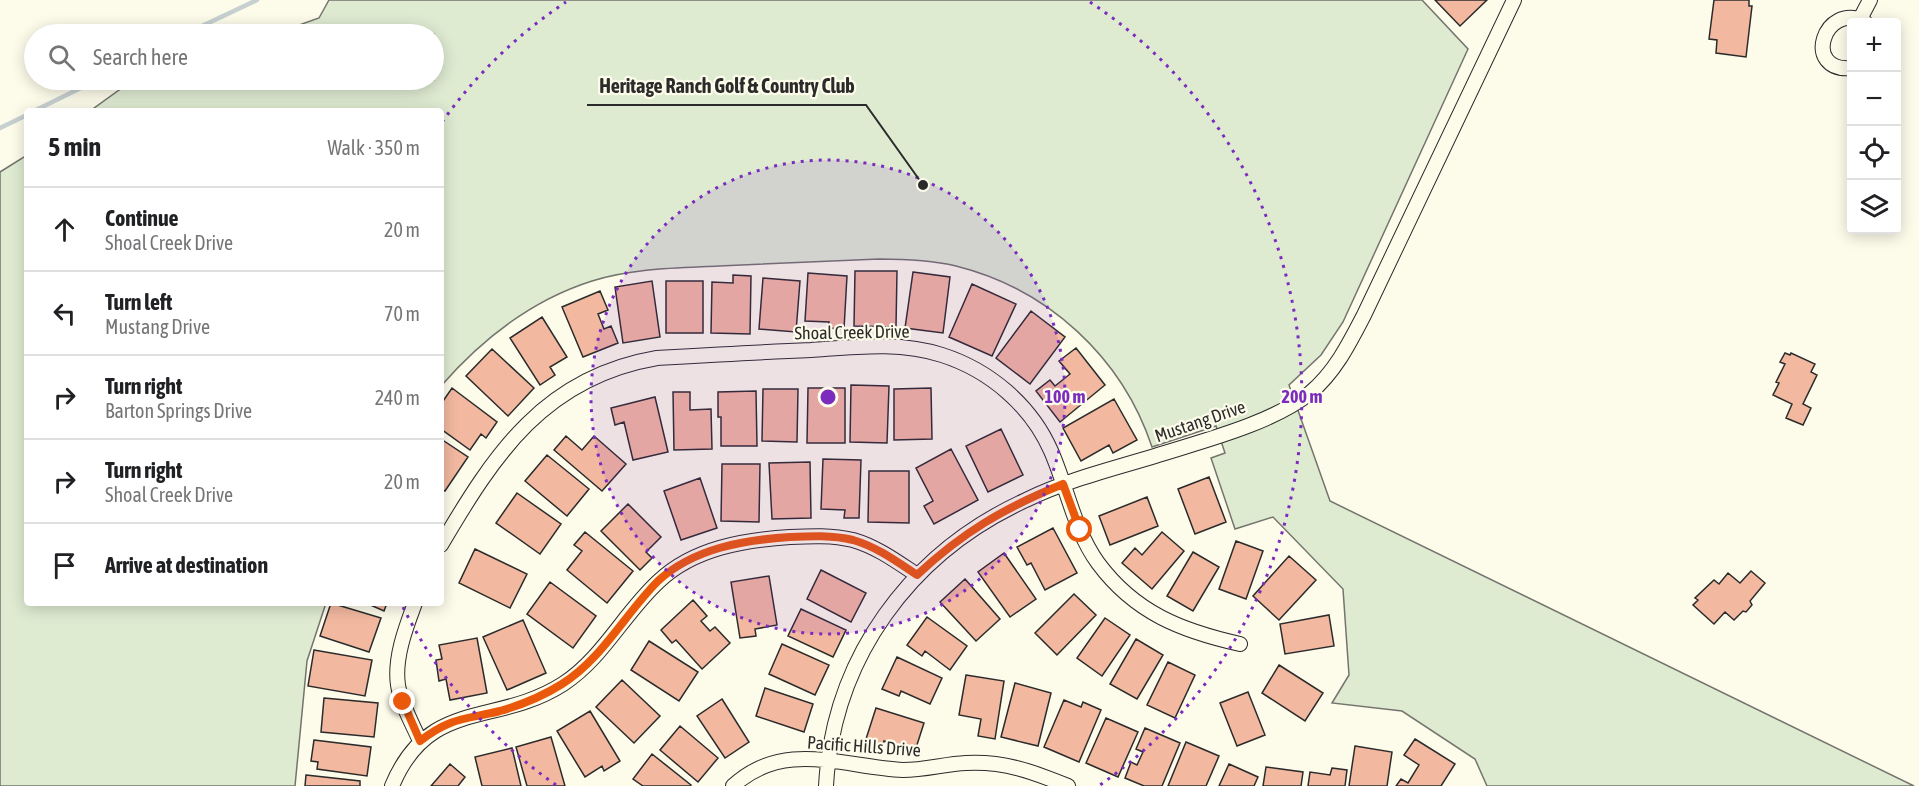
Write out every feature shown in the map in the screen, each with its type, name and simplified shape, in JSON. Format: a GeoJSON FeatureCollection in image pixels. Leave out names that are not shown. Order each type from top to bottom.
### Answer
{"type":"FeatureCollection","features":[{"type":"Feature","properties":{"kind":"street","name":"Mustang Drive"},"geometry":{"type":"LineString","coordinates":[[826,786],[831,736],[859,659],[883,617],[917,575],[964,535],[999,513],[1063,484],[1257,421],[1308,394],[1323,381],[1349,344],[1364,315],[1514,0]]}},
{"type":"Feature","properties":{"kind":"street"},"geometry":{"type":"LineString","coordinates":[[1863,18],[1870,0]]}},
{"type":"Feature","properties":{"kind":"street"},"geometry":{"type":"LineString","coordinates":[[1847,68],[1840,67],[1827,58],[1821,42],[1833,20],[1851,16],[1855,18]]}},
{"type":"Feature","properties":{"kind":"street","name":"Shoal Creek Drive"},"geometry":{"type":"LineString","coordinates":[[444,540],[477,485],[518,434],[540,411],[582,381],[633,362],[657,358],[893,346],[941,354],[992,379],[1022,407],[1041,431],[1087,545],[1108,576],[1148,611],[1178,627],[1240,644]]}},
{"type":"Feature","properties":{"kind":"street"},"geometry":{"type":"LineString","coordinates":[[392,786],[400,766],[420,741],[436,729],[454,720],[499,711],[523,703],[546,694],[564,683],[582,670],[660,580],[679,566],[717,548],[760,539],[836,537],[871,547],[917,575]]}},
{"type":"Feature","properties":{"kind":"street"},"geometry":{"type":"LineString","coordinates":[[415,606],[402,644],[398,684],[403,702],[420,741]]}},
{"type":"Feature","properties":{"kind":"street","name":"Pacific Hills Drive"},"geometry":{"type":"LineString","coordinates":[[733,786],[744,775],[759,767],[802,758],[828,759],[904,770],[926,770],[963,763],[1007,765],[1068,786]]}},
{"type":"Feature","properties":{"kind":"green space"},"geometry":{"type":"Polygon","coordinates":[[[329,0],[1422,0],[1468,49],[1343,322],[1321,355],[1289,385],[1330,501],[1914,786],[1487,786],[1475,759],[1402,711],[1332,703],[1349,675],[1343,589],[1273,517],[1235,529],[1211,458],[1225,453],[1216,426],[1152,447],[1139,414],[1122,384],[1101,356],[1077,331],[1051,310],[1021,291],[990,277],[956,266],[918,260],[879,259],[671,268],[608,277],[570,289],[529,310],[473,352],[444,383],[444,108],[94,108],[119,90],[444,90],[444,24],[302,24],[319,18],[329,0]]]}},
{"type":"Feature","properties":{"kind":"green space"},"geometry":{"type":"Polygon","coordinates":[[[24,157],[24,606],[325,606],[307,661],[295,786],[0,786],[0,172],[24,157]]]}},
{"type":"Feature","properties":{"kind":"building"},"geometry":{"type":"Polygon","coordinates":[[[1435,0],[1487,0],[1460,26],[1435,0]]]}},
{"type":"Feature","properties":{"kind":"building"},"geometry":{"type":"Polygon","coordinates":[[[1714,0],[1749,0],[1749,6],[1752,6],[1746,57],[1716,53],[1717,40],[1709,39],[1714,0]]]}},
{"type":"Feature","properties":{"kind":"building"},"geometry":{"type":"Polygon","coordinates":[[[855,271],[897,271],[896,327],[854,326],[855,271]]]}},
{"type":"Feature","properties":{"kind":"building"},"geometry":{"type":"Polygon","coordinates":[[[913,272],[950,277],[943,333],[905,328],[913,272]]]}},
{"type":"Feature","properties":{"kind":"building"},"geometry":{"type":"Polygon","coordinates":[[[808,273],[847,276],[844,329],[828,328],[829,322],[805,321],[808,273]]]}},
{"type":"Feature","properties":{"kind":"building"},"geometry":{"type":"Polygon","coordinates":[[[733,275],[751,276],[750,334],[711,333],[712,282],[733,283],[733,275]]]}},
{"type":"Feature","properties":{"kind":"building"},"geometry":{"type":"Polygon","coordinates":[[[763,278],[800,281],[796,332],[759,329],[763,278]]]}},
{"type":"Feature","properties":{"kind":"building"},"geometry":{"type":"Polygon","coordinates":[[[652,281],[660,337],[623,343],[615,287],[652,281]]]}},
{"type":"Feature","properties":{"kind":"building"},"geometry":{"type":"Polygon","coordinates":[[[666,281],[703,281],[703,333],[666,333],[666,281]]]}},
{"type":"Feature","properties":{"kind":"building"},"geometry":{"type":"Polygon","coordinates":[[[972,284],[1016,304],[992,356],[949,337],[972,284]]]}},
{"type":"Feature","properties":{"kind":"building"},"geometry":{"type":"Polygon","coordinates":[[[600,291],[608,310],[598,314],[604,329],[611,326],[618,343],[583,357],[562,307],[600,291]]]}},
{"type":"Feature","properties":{"kind":"building"},"geometry":{"type":"Polygon","coordinates":[[[1031,311],[1065,337],[1030,384],[996,358],[1031,311]]]}},
{"type":"Feature","properties":{"kind":"building"},"geometry":{"type":"Polygon","coordinates":[[[542,317],[567,357],[550,367],[555,375],[540,385],[510,338],[542,317]]]}},
{"type":"Feature","properties":{"kind":"building"},"geometry":{"type":"Polygon","coordinates":[[[1076,348],[1105,385],[1060,422],[1036,391],[1050,380],[1055,386],[1070,374],[1059,361],[1076,348]]]}},
{"type":"Feature","properties":{"kind":"building"},"geometry":{"type":"Polygon","coordinates":[[[492,349],[534,388],[508,416],[466,376],[492,349]]]}},
{"type":"Feature","properties":{"kind":"building"},"geometry":{"type":"Polygon","coordinates":[[[1785,353],[1790,355],[1791,353],[1815,364],[1811,372],[1817,375],[1803,404],[1811,408],[1803,425],[1786,418],[1792,404],[1773,395],[1779,383],[1776,382],[1785,364],[1780,362],[1785,353]]]}},
{"type":"Feature","properties":{"kind":"building"},"geometry":{"type":"Polygon","coordinates":[[[851,385],[889,386],[887,443],[850,442],[851,385]]]}},
{"type":"Feature","properties":{"kind":"building"},"geometry":{"type":"Polygon","coordinates":[[[452,388],[497,422],[486,438],[481,434],[470,450],[444,431],[444,400],[452,388]]]}},
{"type":"Feature","properties":{"kind":"building"},"geometry":{"type":"Polygon","coordinates":[[[808,388],[845,388],[845,443],[807,443],[808,388]]]}},
{"type":"Feature","properties":{"kind":"building"},"geometry":{"type":"Polygon","coordinates":[[[931,388],[932,439],[894,440],[894,389],[931,388]]]}},
{"type":"Feature","properties":{"kind":"building"},"geometry":{"type":"Polygon","coordinates":[[[763,389],[798,389],[797,442],[762,441],[763,389]]]}},
{"type":"Feature","properties":{"kind":"building"},"geometry":{"type":"Polygon","coordinates":[[[756,391],[757,446],[721,446],[718,392],[756,391]]]}},
{"type":"Feature","properties":{"kind":"building"},"geometry":{"type":"Polygon","coordinates":[[[673,392],[690,392],[690,410],[711,409],[712,449],[674,450],[673,392]]]}},
{"type":"Feature","properties":{"kind":"building"},"geometry":{"type":"Polygon","coordinates":[[[655,397],[668,452],[633,460],[624,422],[615,425],[611,408],[655,397]]]}},
{"type":"Feature","properties":{"kind":"building"},"geometry":{"type":"Polygon","coordinates":[[[1114,399],[1137,440],[1113,453],[1109,445],[1081,461],[1063,428],[1114,399]]]}},
{"type":"Feature","properties":{"kind":"building"},"geometry":{"type":"Polygon","coordinates":[[[1001,429],[1023,475],[988,492],[966,446],[1001,429]]]}},
{"type":"Feature","properties":{"kind":"building"},"geometry":{"type":"Polygon","coordinates":[[[566,436],[582,450],[594,436],[626,464],[602,491],[554,450],[566,436]]]}},
{"type":"Feature","properties":{"kind":"building"},"geometry":{"type":"Polygon","coordinates":[[[444,441],[468,457],[444,490],[444,441]]]}},
{"type":"Feature","properties":{"kind":"building"},"geometry":{"type":"Polygon","coordinates":[[[951,449],[978,500],[934,524],[924,506],[933,501],[916,468],[951,449]]]}},
{"type":"Feature","properties":{"kind":"building"},"geometry":{"type":"Polygon","coordinates":[[[547,455],[589,489],[567,516],[525,481],[547,455]]]}},
{"type":"Feature","properties":{"kind":"building"},"geometry":{"type":"Polygon","coordinates":[[[823,459],[861,460],[859,518],[844,518],[845,510],[821,509],[823,459]]]}},
{"type":"Feature","properties":{"kind":"building"},"geometry":{"type":"Polygon","coordinates":[[[810,462],[811,518],[772,519],[769,463],[810,462]]]}},
{"type":"Feature","properties":{"kind":"building"},"geometry":{"type":"Polygon","coordinates":[[[722,464],[760,464],[759,522],[721,521],[722,464]]]}},
{"type":"Feature","properties":{"kind":"building"},"geometry":{"type":"Polygon","coordinates":[[[869,471],[909,471],[909,523],[868,522],[869,471]]]}},
{"type":"Feature","properties":{"kind":"building"},"geometry":{"type":"Polygon","coordinates":[[[1209,477],[1226,522],[1195,534],[1178,489],[1209,477]]]}},
{"type":"Feature","properties":{"kind":"building"},"geometry":{"type":"Polygon","coordinates":[[[700,478],[717,528],[681,540],[664,491],[700,478]]]}},
{"type":"Feature","properties":{"kind":"building"},"geometry":{"type":"Polygon","coordinates":[[[517,493],[561,524],[540,554],[496,523],[517,493]]]}},
{"type":"Feature","properties":{"kind":"building"},"geometry":{"type":"Polygon","coordinates":[[[1147,497],[1158,526],[1110,545],[1099,516],[1147,497]]]}},
{"type":"Feature","properties":{"kind":"building"},"geometry":{"type":"Polygon","coordinates":[[[628,504],[661,537],[646,552],[652,558],[640,570],[601,531],[628,504]]]}},
{"type":"Feature","properties":{"kind":"building"},"geometry":{"type":"Polygon","coordinates":[[[1053,528],[1077,573],[1045,590],[1031,563],[1027,565],[1017,547],[1053,528]]]}},
{"type":"Feature","properties":{"kind":"building"},"geometry":{"type":"Polygon","coordinates":[[[585,532],[633,571],[607,603],[567,570],[582,551],[574,545],[585,532]]]}},
{"type":"Feature","properties":{"kind":"building"},"geometry":{"type":"Polygon","coordinates":[[[1162,532],[1184,551],[1152,589],[1122,563],[1135,548],[1142,555],[1162,532]]]}},
{"type":"Feature","properties":{"kind":"building"},"geometry":{"type":"Polygon","coordinates":[[[1236,541],[1263,551],[1246,599],[1219,589],[1236,541]]]}},
{"type":"Feature","properties":{"kind":"building"},"geometry":{"type":"Polygon","coordinates":[[[475,549],[527,574],[510,608],[459,583],[475,549]]]}},
{"type":"Feature","properties":{"kind":"building"},"geometry":{"type":"Polygon","coordinates":[[[1193,552],[1219,567],[1193,611],[1167,596],[1193,552]]]}},
{"type":"Feature","properties":{"kind":"building"},"geometry":{"type":"Polygon","coordinates":[[[1004,553],[1036,599],[1010,617],[978,572],[1004,553]]]}},
{"type":"Feature","properties":{"kind":"building"},"geometry":{"type":"Polygon","coordinates":[[[1289,556],[1316,580],[1279,620],[1253,596],[1289,556]]]}},
{"type":"Feature","properties":{"kind":"building"},"geometry":{"type":"Polygon","coordinates":[[[821,570],[866,593],[851,622],[807,599],[821,570]]]}},
{"type":"Feature","properties":{"kind":"building"},"geometry":{"type":"Polygon","coordinates":[[[1751,571],[1765,583],[1750,601],[1752,605],[1734,620],[1725,612],[1714,624],[1693,605],[1698,600],[1695,598],[1714,580],[1719,584],[1728,573],[1740,583],[1751,571]]]}},
{"type":"Feature","properties":{"kind":"building"},"geometry":{"type":"Polygon","coordinates":[[[769,576],[777,625],[755,629],[756,636],[740,638],[731,582],[769,576]]]}},
{"type":"Feature","properties":{"kind":"building"},"geometry":{"type":"Polygon","coordinates":[[[965,579],[1000,619],[976,641],[940,602],[965,579]]]}},
{"type":"Feature","properties":{"kind":"building"},"geometry":{"type":"Polygon","coordinates":[[[550,582],[596,616],[573,648],[527,614],[550,582]]]}},
{"type":"Feature","properties":{"kind":"building"},"geometry":{"type":"Polygon","coordinates":[[[1074,594],[1096,615],[1057,655],[1035,633],[1074,594]]]}},
{"type":"Feature","properties":{"kind":"building"},"geometry":{"type":"Polygon","coordinates":[[[693,600],[707,616],[701,621],[710,631],[715,627],[730,643],[702,669],[676,640],[672,643],[661,630],[693,600]]]}},
{"type":"Feature","properties":{"kind":"building"},"geometry":{"type":"Polygon","coordinates":[[[330,606],[341,606],[381,618],[369,652],[320,636],[330,606]]]}},
{"type":"Feature","properties":{"kind":"building"},"geometry":{"type":"Polygon","coordinates":[[[373,606],[386,606],[384,611],[373,606]]]}},
{"type":"Feature","properties":{"kind":"building"},"geometry":{"type":"Polygon","coordinates":[[[801,609],[846,630],[833,657],[788,636],[801,609]]]}},
{"type":"Feature","properties":{"kind":"building"},"geometry":{"type":"Polygon","coordinates":[[[1329,615],[1334,646],[1285,654],[1280,624],[1329,615]]]}},
{"type":"Feature","properties":{"kind":"building"},"geometry":{"type":"Polygon","coordinates":[[[927,617],[967,646],[950,670],[925,651],[922,656],[907,645],[927,617]]]}},
{"type":"Feature","properties":{"kind":"building"},"geometry":{"type":"Polygon","coordinates":[[[1105,618],[1130,635],[1102,676],[1077,658],[1105,618]]]}},
{"type":"Feature","properties":{"kind":"building"},"geometry":{"type":"Polygon","coordinates":[[[523,620],[546,673],[507,690],[483,637],[523,620]]]}},
{"type":"Feature","properties":{"kind":"building"},"geometry":{"type":"Polygon","coordinates":[[[477,638],[487,693],[450,700],[446,679],[439,681],[436,660],[442,659],[439,645],[477,638]]]}},
{"type":"Feature","properties":{"kind":"building"},"geometry":{"type":"Polygon","coordinates":[[[1136,639],[1163,655],[1137,699],[1110,684],[1136,639]]]}},
{"type":"Feature","properties":{"kind":"building"},"geometry":{"type":"Polygon","coordinates":[[[649,641],[698,672],[679,701],[631,670],[649,641]]]}},
{"type":"Feature","properties":{"kind":"building"},"geometry":{"type":"Polygon","coordinates":[[[782,644],[829,665],[815,695],[769,674],[782,644]]]}},
{"type":"Feature","properties":{"kind":"building"},"geometry":{"type":"Polygon","coordinates":[[[314,650],[372,660],[365,696],[308,686],[314,650]]]}},
{"type":"Feature","properties":{"kind":"building"},"geometry":{"type":"Polygon","coordinates":[[[897,657],[942,678],[930,704],[901,691],[899,696],[882,689],[897,657]]]}},
{"type":"Feature","properties":{"kind":"building"},"geometry":{"type":"Polygon","coordinates":[[[1168,662],[1195,675],[1175,718],[1147,705],[1168,662]]]}},
{"type":"Feature","properties":{"kind":"building"},"geometry":{"type":"Polygon","coordinates":[[[1279,665],[1323,693],[1305,721],[1262,693],[1279,665]]]}},
{"type":"Feature","properties":{"kind":"building"},"geometry":{"type":"Polygon","coordinates":[[[966,675],[1004,681],[995,739],[978,736],[981,719],[959,715],[966,675]]]}},
{"type":"Feature","properties":{"kind":"building"},"geometry":{"type":"Polygon","coordinates":[[[622,680],[660,716],[634,743],[596,707],[622,680]]]}},
{"type":"Feature","properties":{"kind":"building"},"geometry":{"type":"Polygon","coordinates":[[[1015,683],[1051,693],[1038,746],[1001,737],[1015,683]]]}},
{"type":"Feature","properties":{"kind":"building"},"geometry":{"type":"Polygon","coordinates":[[[765,688],[813,704],[804,732],[756,716],[765,688]]]}},
{"type":"Feature","properties":{"kind":"building"},"geometry":{"type":"Polygon","coordinates":[[[1248,692],[1265,735],[1237,746],[1220,703],[1248,692]]]}},
{"type":"Feature","properties":{"kind":"building"},"geometry":{"type":"Polygon","coordinates":[[[324,698],[378,703],[374,737],[321,732],[324,698]]]}},
{"type":"Feature","properties":{"kind":"building"},"geometry":{"type":"Polygon","coordinates":[[[722,699],[749,742],[725,758],[697,716],[722,699]]]}},
{"type":"Feature","properties":{"kind":"building"},"geometry":{"type":"Polygon","coordinates":[[[1064,700],[1081,707],[1083,702],[1101,710],[1079,762],[1044,747],[1064,700]]]}},
{"type":"Feature","properties":{"kind":"building"},"geometry":{"type":"Polygon","coordinates":[[[876,708],[924,723],[915,751],[884,741],[882,748],[865,742],[876,708]]]}},
{"type":"Feature","properties":{"kind":"building"},"geometry":{"type":"Polygon","coordinates":[[[590,711],[620,761],[604,771],[602,766],[585,777],[557,731],[590,711]]]}},
{"type":"Feature","properties":{"kind":"building"},"geometry":{"type":"Polygon","coordinates":[[[1106,718],[1138,732],[1118,777],[1086,763],[1106,718]]]}},
{"type":"Feature","properties":{"kind":"building"},"geometry":{"type":"Polygon","coordinates":[[[680,726],[718,758],[698,782],[660,750],[680,726]]]}},
{"type":"Feature","properties":{"kind":"building"},"geometry":{"type":"Polygon","coordinates":[[[1145,728],[1180,743],[1162,786],[1144,786],[1125,778],[1131,762],[1137,765],[1143,752],[1136,749],[1145,728]]]}},
{"type":"Feature","properties":{"kind":"building"},"geometry":{"type":"Polygon","coordinates":[[[551,737],[565,786],[527,786],[516,747],[551,737]]]}},
{"type":"Feature","properties":{"kind":"building"},"geometry":{"type":"Polygon","coordinates":[[[1415,739],[1455,764],[1441,786],[1396,786],[1401,779],[1408,783],[1419,765],[1404,755],[1415,739]]]}},
{"type":"Feature","properties":{"kind":"building"},"geometry":{"type":"Polygon","coordinates":[[[314,740],[371,747],[367,776],[317,769],[318,762],[311,761],[314,740]]]}},
{"type":"Feature","properties":{"kind":"building"},"geometry":{"type":"Polygon","coordinates":[[[1186,742],[1219,756],[1206,786],[1168,786],[1186,742]]]}},
{"type":"Feature","properties":{"kind":"building"},"geometry":{"type":"Polygon","coordinates":[[[1355,746],[1392,752],[1387,786],[1349,786],[1355,746]]]}},
{"type":"Feature","properties":{"kind":"building"},"geometry":{"type":"Polygon","coordinates":[[[512,748],[521,786],[482,786],[475,757],[512,748]]]}},
{"type":"Feature","properties":{"kind":"building"},"geometry":{"type":"Polygon","coordinates":[[[652,754],[691,785],[643,786],[633,779],[652,754]]]}},
{"type":"Feature","properties":{"kind":"building"},"geometry":{"type":"Polygon","coordinates":[[[450,764],[465,777],[458,786],[431,786],[450,764]]]}},
{"type":"Feature","properties":{"kind":"building"},"geometry":{"type":"Polygon","coordinates":[[[1229,764],[1258,777],[1254,786],[1219,786],[1229,764]]]}},
{"type":"Feature","properties":{"kind":"building"},"geometry":{"type":"Polygon","coordinates":[[[1266,767],[1303,772],[1301,786],[1263,786],[1266,767]]]}},
{"type":"Feature","properties":{"kind":"building"},"geometry":{"type":"Polygon","coordinates":[[[1332,768],[1347,770],[1345,786],[1308,786],[1310,772],[1330,775],[1332,768]]]}},
{"type":"Feature","properties":{"kind":"building"},"geometry":{"type":"Polygon","coordinates":[[[306,775],[360,781],[360,786],[305,786],[306,775]]]}},
{"type":"Feature","properties":{"kind":"waterway"},"geometry":{"type":"LineString","coordinates":[[206,24],[257,0]]}},
{"type":"Feature","properties":{"kind":"waterway"},"geometry":{"type":"LineString","coordinates":[[40,108],[77,90]]}},
{"type":"Feature","properties":{"kind":"waterway"},"geometry":{"type":"LineString","coordinates":[[0,128],[24,116]]}},
{"type":"Feature","properties":{"kind":"place","name":"Heritage Ranch Golf & Country Club"},"geometry":{"type":"Point","coordinates":[923,185]}},
{"type":"Feature","properties":{"kind":"route"},"geometry":{"type":"LineString","coordinates":[[403,702],[420,741],[436,729],[454,720],[499,711],[546,694],[582,670],[660,580],[679,566],[717,548],[738,542],[814,536],[854,540],[887,555],[917,575],[964,535],[999,513],[1063,484],[1080,530]]}}]}
